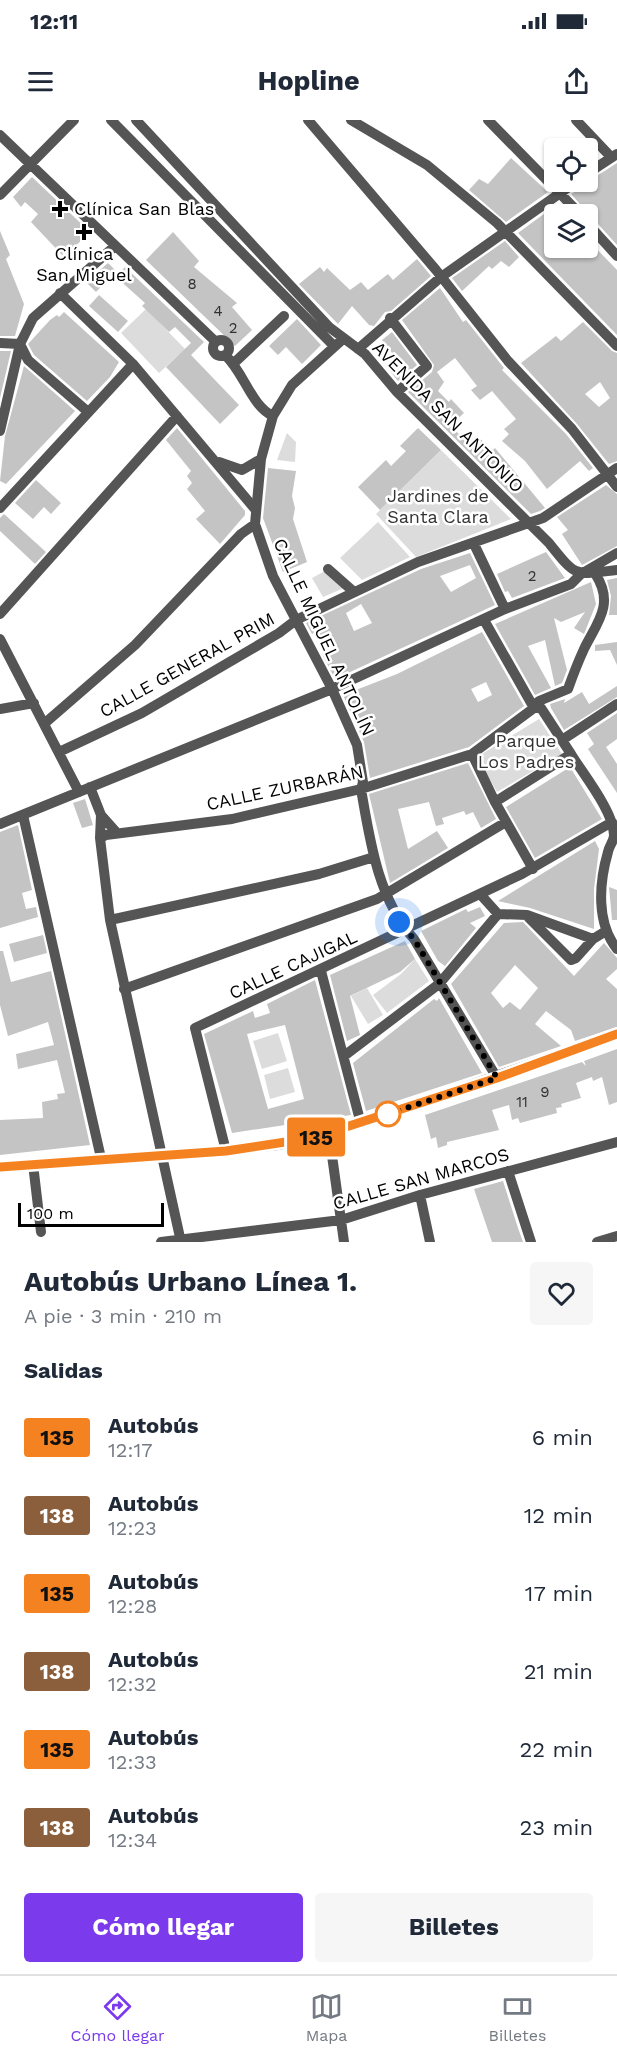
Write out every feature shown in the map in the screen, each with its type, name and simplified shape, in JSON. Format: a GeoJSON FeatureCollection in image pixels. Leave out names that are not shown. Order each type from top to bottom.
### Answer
{"type":"FeatureCollection","features":[{"type":"Feature","properties":{"kind":"street"},"geometry":{"type":"LineString","coordinates":[[0,195],[74,120]]}},
{"type":"Feature","properties":{"kind":"street","name":"AVENIDA SAN ANTONIO"},"geometry":{"type":"LineString","coordinates":[[111,120],[292,307],[338,343],[358,349],[571,570],[581,574]]}},
{"type":"Feature","properties":{"kind":"street"},"geometry":{"type":"LineString","coordinates":[[136,120],[292,307],[230,359]]}},
{"type":"Feature","properties":{"kind":"street"},"geometry":{"type":"LineString","coordinates":[[351,120],[427,165],[505,232],[617,346]]}},
{"type":"Feature","properties":{"kind":"street"},"geometry":{"type":"LineString","coordinates":[[488,120],[570,204]]}},
{"type":"Feature","properties":{"kind":"street"},"geometry":{"type":"LineString","coordinates":[[576,120],[614,156],[598,166]]}},
{"type":"Feature","properties":{"kind":"street"},"geometry":{"type":"LineString","coordinates":[[312,123],[508,361],[613,472],[617,487]]}},
{"type":"Feature","properties":{"kind":"street"},"geometry":{"type":"LineString","coordinates":[[0,135],[216,342],[223,340],[228,344],[230,359],[265,412],[273,416]]}},
{"type":"Feature","properties":{"kind":"street"},"geometry":{"type":"LineString","coordinates":[[358,349],[390,318],[441,277],[560,193]]}},
{"type":"Feature","properties":{"kind":"street"},"geometry":{"type":"LineString","coordinates":[[598,235],[617,256]]}},
{"type":"Feature","properties":{"kind":"street"},"geometry":{"type":"LineString","coordinates":[[0,431],[20,344],[33,318],[115,246]]}},
{"type":"Feature","properties":{"kind":"street"},"geometry":{"type":"LineString","coordinates":[[60,293],[133,364],[255,509]]}},
{"type":"Feature","properties":{"kind":"street"},"geometry":{"type":"LineString","coordinates":[[390,318],[428,366],[397,392]]}},
{"type":"Feature","properties":{"kind":"street"},"geometry":{"type":"LineString","coordinates":[[0,343],[20,344]]}},
{"type":"Feature","properties":{"kind":"street","name":"CALLE MIGUEL ANTOLÍN"},"geometry":{"type":"LineString","coordinates":[[338,343],[292,385],[273,416],[261,459],[255,524],[273,576],[332,689],[357,745],[363,782],[361,789],[374,857],[386,893],[399,922],[414,939],[497,1078]]}},
{"type":"Feature","properties":{"kind":"street"},"geometry":{"type":"LineString","coordinates":[[20,344],[28,360],[87,411]]}},
{"type":"Feature","properties":{"kind":"street"},"geometry":{"type":"LineString","coordinates":[[0,508],[87,411],[133,364]]}},
{"type":"Feature","properties":{"kind":"street"},"geometry":{"type":"LineString","coordinates":[[0,614],[177,416]]}},
{"type":"Feature","properties":{"kind":"street"},"geometry":{"type":"LineString","coordinates":[[216,461],[242,470],[261,459]]}},
{"type":"Feature","properties":{"kind":"street","name":"CALLE GENERAL PRIM"},"geometry":{"type":"LineString","coordinates":[[59,752],[142,713],[279,633],[296,620],[418,562],[543,518],[613,472]]}},
{"type":"Feature","properties":{"kind":"street"},"geometry":{"type":"LineString","coordinates":[[45,723],[135,645],[241,534],[255,524]]}},
{"type":"Feature","properties":{"kind":"street"},"geometry":{"type":"LineString","coordinates":[[474,544],[504,609]]}},
{"type":"Feature","properties":{"kind":"street"},"geometry":{"type":"LineString","coordinates":[[0,824],[332,689],[504,609],[571,584],[581,574],[617,553]]}},
{"type":"Feature","properties":{"kind":"street"},"geometry":{"type":"LineString","coordinates":[[328,569],[354,592]]}},
{"type":"Feature","properties":{"kind":"street"},"geometry":{"type":"LineString","coordinates":[[581,574],[596,575],[617,570]]}},
{"type":"Feature","properties":{"kind":"street","name":"CALLE ZURBARÁN"},"geometry":{"type":"LineString","coordinates":[[100,838],[117,833],[231,819],[361,789],[472,754],[534,708],[539,701],[568,689],[585,647],[601,620],[603,603],[596,575]]}},
{"type":"Feature","properties":{"kind":"street"},"geometry":{"type":"LineString","coordinates":[[484,620],[534,708],[539,707],[544,711],[612,822],[616,836],[608,851],[601,904],[606,931],[617,949]]}},
{"type":"Feature","properties":{"kind":"street"},"geometry":{"type":"LineString","coordinates":[[0,639],[79,792]]}},
{"type":"Feature","properties":{"kind":"street"},"geometry":{"type":"LineString","coordinates":[[0,709],[34,703]]}},
{"type":"Feature","properties":{"kind":"street"},"geometry":{"type":"LineString","coordinates":[[562,740],[617,704]]}},
{"type":"Feature","properties":{"kind":"street"},"geometry":{"type":"LineString","coordinates":[[472,754],[495,802],[533,869]]}},
{"type":"Feature","properties":{"kind":"street"},"geometry":{"type":"LineString","coordinates":[[495,802],[571,754]]}},
{"type":"Feature","properties":{"kind":"street"},"geometry":{"type":"LineString","coordinates":[[90,788],[102,814],[117,833]]}},
{"type":"Feature","properties":{"kind":"street"},"geometry":{"type":"LineString","coordinates":[[102,814],[100,838],[110,920],[180,1241]]}},
{"type":"Feature","properties":{"kind":"street"},"geometry":{"type":"LineString","coordinates":[[23,815],[101,1158]]}},
{"type":"Feature","properties":{"kind":"street"},"geometry":{"type":"LineString","coordinates":[[124,989],[366,903],[506,822]]}},
{"type":"Feature","properties":{"kind":"street","name":"CALLE CAJIGAL"},"geometry":{"type":"LineString","coordinates":[[226,1151],[195,1028],[321,971],[533,869],[612,822]]}},
{"type":"Feature","properties":{"kind":"street"},"geometry":{"type":"LineString","coordinates":[[597,831],[608,851]]}},
{"type":"Feature","properties":{"kind":"street"},"geometry":{"type":"LineString","coordinates":[[110,920],[319,874],[374,857]]}},
{"type":"Feature","properties":{"kind":"street"},"geometry":{"type":"LineString","coordinates":[[480,894],[498,914],[527,915],[593,939]]}},
{"type":"Feature","properties":{"kind":"street"},"geometry":{"type":"LineString","coordinates":[[344,1056],[439,984],[498,914]]}},
{"type":"Feature","properties":{"kind":"street"},"geometry":{"type":"LineString","coordinates":[[527,915],[571,960],[593,939],[606,931]]}},
{"type":"Feature","properties":{"kind":"street"},"geometry":{"type":"LineString","coordinates":[[321,971],[361,1124]]}},
{"type":"Feature","properties":{"kind":"street"},"geometry":{"type":"LineString","coordinates":[[0,1167],[101,1158],[226,1151],[278,1145],[329,1134],[361,1124],[617,1034]]}},
{"type":"Feature","properties":{"kind":"street"},"geometry":{"type":"LineString","coordinates":[[329,1134],[344,1242]]}},
{"type":"Feature","properties":{"kind":"street","name":"CALLE SAN MARCOS"},"geometry":{"type":"LineString","coordinates":[[160,1242],[341,1220],[420,1195],[617,1142]]}},
{"type":"Feature","properties":{"kind":"street"},"geometry":{"type":"LineString","coordinates":[[33,1164],[41,1232]]}},
{"type":"Feature","properties":{"kind":"street"},"geometry":{"type":"LineString","coordinates":[[507,1171],[531,1242]]}},
{"type":"Feature","properties":{"kind":"street"},"geometry":{"type":"LineString","coordinates":[[420,1195],[430,1242]]}},
{"type":"Feature","properties":{"kind":"street"},"geometry":{"type":"LineString","coordinates":[[597,1242],[617,1236]]}},
{"type":"Feature","properties":{"kind":"green space"},"geometry":{"type":"Polygon","coordinates":[[[146,309],[185,349],[159,373],[121,333],[146,309]]]}},
{"type":"Feature","properties":{"kind":"green space"},"geometry":{"type":"Polygon","coordinates":[[[287,433],[296,442],[295,462],[277,460],[287,433]]]}},
{"type":"Feature","properties":{"kind":"green space","name":"Jardines de Santa Clara"},"geometry":{"type":"Polygon","coordinates":[[[441,450],[511,519],[416,557],[376,514],[441,450]]]}},
{"type":"Feature","properties":{"kind":"green space"},"geometry":{"type":"Polygon","coordinates":[[[378,522],[410,557],[362,580],[340,558],[378,522]]]}},
{"type":"Feature","properties":{"kind":"green space"},"geometry":{"type":"Polygon","coordinates":[[[325,571],[344,588],[323,597],[312,578],[325,571]]]}},
{"type":"Feature","properties":{"kind":"green space","name":"Parque Los Padres"},"geometry":{"type":"Polygon","coordinates":[[[539,719],[562,754],[497,792],[477,757],[539,719]]]}},
{"type":"Feature","properties":{"kind":"green space"},"geometry":{"type":"Polygon","coordinates":[[[415,959],[429,981],[387,1013],[373,995],[401,974],[415,959]]]}},
{"type":"Feature","properties":{"kind":"green space"},"geometry":{"type":"Polygon","coordinates":[[[367,988],[383,1015],[368,1024],[351,996],[367,988]]]}},
{"type":"Feature","properties":{"kind":"green space"},"geometry":{"type":"Polygon","coordinates":[[[278,1033],[287,1061],[262,1069],[253,1041],[278,1033]]]}},
{"type":"Feature","properties":{"kind":"green space"},"geometry":{"type":"Polygon","coordinates":[[[288,1068],[295,1092],[270,1099],[264,1075],[288,1068]]]}},
{"type":"Feature","properties":{"kind":"building"},"geometry":{"type":"Polygon","coordinates":[[[511,158],[544,188],[544,192],[548,192],[506,222],[469,190],[479,179],[488,184],[511,158]]]}},
{"type":"Feature","properties":{"kind":"building"},"geometry":{"type":"Polygon","coordinates":[[[617,163],[617,245],[598,224],[598,204],[580,204],[571,194],[598,192],[598,175],[617,163]]]}},
{"type":"Feature","properties":{"kind":"building"},"geometry":{"type":"Polygon","coordinates":[[[32,177],[90,232],[64,257],[31,222],[38,214],[25,202],[21,207],[13,197],[32,177]]]}},
{"type":"Feature","properties":{"kind":"building"},"geometry":{"type":"Polygon","coordinates":[[[544,214],[544,258],[598,258],[598,250],[617,270],[617,335],[518,233],[544,214]]]}},
{"type":"Feature","properties":{"kind":"building"},"geometry":{"type":"Polygon","coordinates":[[[0,231],[10,255],[6,259],[24,304],[15,336],[0,336],[0,231]]]}},
{"type":"Feature","properties":{"kind":"building"},"geometry":{"type":"Polygon","coordinates":[[[173,232],[199,261],[194,267],[237,303],[232,307],[252,330],[235,346],[146,260],[173,232]]]}},
{"type":"Feature","properties":{"kind":"building"},"geometry":{"type":"Polygon","coordinates":[[[505,241],[519,257],[509,267],[501,261],[492,269],[489,266],[462,291],[452,278],[505,241]]]}},
{"type":"Feature","properties":{"kind":"building"},"geometry":{"type":"Polygon","coordinates":[[[417,259],[431,276],[391,311],[385,312],[374,326],[369,325],[352,306],[338,324],[299,284],[320,267],[324,272],[327,268],[350,290],[361,282],[368,290],[388,274],[393,280],[417,259]]]}},
{"type":"Feature","properties":{"kind":"building"},"geometry":{"type":"Polygon","coordinates":[[[108,263],[116,271],[96,292],[86,282],[108,263]]]}},
{"type":"Feature","properties":{"kind":"building"},"geometry":{"type":"Polygon","coordinates":[[[125,267],[204,342],[191,355],[239,405],[220,424],[166,367],[191,343],[175,327],[169,332],[142,306],[145,303],[116,277],[125,267]]]}},
{"type":"Feature","properties":{"kind":"building"},"geometry":{"type":"Polygon","coordinates":[[[440,288],[463,322],[466,320],[504,368],[502,370],[566,434],[593,468],[589,471],[580,461],[547,489],[525,461],[502,441],[509,434],[504,429],[516,419],[492,391],[480,400],[471,390],[477,386],[455,358],[437,372],[444,382],[438,391],[449,402],[451,399],[464,413],[450,426],[468,442],[477,436],[493,450],[495,448],[545,508],[540,511],[531,514],[408,392],[432,372],[434,365],[402,320],[440,288]]]}},
{"type":"Feature","properties":{"kind":"building"},"geometry":{"type":"Polygon","coordinates":[[[99,295],[128,321],[118,332],[89,306],[99,295]]]}},
{"type":"Feature","properties":{"kind":"building"},"geometry":{"type":"Polygon","coordinates":[[[64,312],[119,362],[110,377],[87,401],[34,355],[28,344],[50,320],[57,315],[59,317],[64,312]]]}},
{"type":"Feature","properties":{"kind":"building"},"geometry":{"type":"Polygon","coordinates":[[[297,319],[321,345],[302,364],[286,347],[278,355],[269,346],[297,319]]]}},
{"type":"Feature","properties":{"kind":"building"},"geometry":{"type":"Polygon","coordinates":[[[583,322],[612,351],[617,353],[617,461],[609,464],[577,424],[521,363],[556,336],[561,341],[583,322]],[[600,382],[585,394],[599,407],[610,398],[600,382]]]}},
{"type":"Feature","properties":{"kind":"building"},"geometry":{"type":"Polygon","coordinates":[[[392,332],[417,365],[398,381],[389,370],[399,362],[382,340],[392,332]]]}},
{"type":"Feature","properties":{"kind":"building"},"geometry":{"type":"Polygon","coordinates":[[[0,351],[11,351],[0,398],[0,351]]]}},
{"type":"Feature","properties":{"kind":"building"},"geometry":{"type":"Polygon","coordinates":[[[24,366],[75,411],[6,484],[0,481],[5,436],[24,366]]]}},
{"type":"Feature","properties":{"kind":"building"},"geometry":{"type":"Polygon","coordinates":[[[177,428],[245,511],[245,515],[220,544],[196,519],[205,511],[187,489],[192,483],[187,476],[191,471],[166,440],[177,428]]]}},
{"type":"Feature","properties":{"kind":"building"},"geometry":{"type":"Polygon","coordinates":[[[418,428],[441,450],[380,510],[358,487],[386,460],[391,466],[406,451],[400,446],[418,428]]]}},
{"type":"Feature","properties":{"kind":"building"},"geometry":{"type":"Polygon","coordinates":[[[268,468],[296,471],[292,496],[295,508],[293,519],[307,562],[283,572],[263,518],[268,468]]]}},
{"type":"Feature","properties":{"kind":"building"},"geometry":{"type":"Polygon","coordinates":[[[36,480],[61,503],[51,514],[44,507],[33,519],[15,503],[36,480]]]}},
{"type":"Feature","properties":{"kind":"building"},"geometry":{"type":"Polygon","coordinates":[[[606,485],[617,494],[617,546],[582,565],[562,534],[568,530],[557,517],[606,485]]]}},
{"type":"Feature","properties":{"kind":"building"},"geometry":{"type":"Polygon","coordinates":[[[4,514],[46,552],[35,564],[0,531],[0,518],[4,514]]]}},
{"type":"Feature","properties":{"kind":"building"},"geometry":{"type":"Polygon","coordinates":[[[546,552],[565,578],[512,598],[508,591],[505,592],[497,574],[546,552]]]}},
{"type":"Feature","properties":{"kind":"building"},"geometry":{"type":"Polygon","coordinates":[[[470,553],[495,605],[335,679],[323,656],[322,651],[325,649],[318,632],[312,634],[306,623],[421,569],[470,553]],[[470,565],[440,576],[451,592],[476,578],[470,565]],[[361,604],[346,613],[354,631],[372,623],[361,604]]]}},
{"type":"Feature","properties":{"kind":"building"},"geometry":{"type":"Polygon","coordinates":[[[617,578],[617,615],[609,615],[611,596],[607,580],[617,578]]]}},
{"type":"Feature","properties":{"kind":"building"},"geometry":{"type":"Polygon","coordinates":[[[591,582],[596,604],[584,634],[574,628],[585,612],[561,622],[554,618],[567,670],[562,683],[555,686],[545,640],[528,646],[551,688],[535,695],[495,624],[591,582]]]}},
{"type":"Feature","properties":{"kind":"building"},"geometry":{"type":"Polygon","coordinates":[[[482,632],[524,706],[469,747],[370,778],[364,742],[343,695],[397,674],[482,632]],[[486,682],[471,689],[478,702],[492,695],[486,682]]]}},
{"type":"Feature","properties":{"kind":"building"},"geometry":{"type":"Polygon","coordinates":[[[617,642],[617,665],[610,650],[595,651],[595,645],[617,642]]]}},
{"type":"Feature","properties":{"kind":"building"},"geometry":{"type":"Polygon","coordinates":[[[617,686],[617,697],[564,730],[551,708],[550,704],[565,699],[564,703],[582,692],[589,704],[617,686]]]}},
{"type":"Feature","properties":{"kind":"building"},"geometry":{"type":"Polygon","coordinates":[[[617,713],[617,739],[606,747],[617,764],[617,793],[588,749],[594,744],[587,733],[617,713]]]}},
{"type":"Feature","properties":{"kind":"building"},"geometry":{"type":"Polygon","coordinates":[[[468,763],[496,819],[481,828],[473,812],[466,815],[464,811],[442,818],[444,824],[436,826],[429,802],[398,809],[408,849],[437,831],[448,848],[390,883],[369,794],[468,763]]]}},
{"type":"Feature","properties":{"kind":"building"},"geometry":{"type":"Polygon","coordinates":[[[570,767],[602,819],[535,858],[506,807],[570,767]]]}},
{"type":"Feature","properties":{"kind":"building"},"geometry":{"type":"Polygon","coordinates":[[[85,799],[93,825],[82,828],[73,803],[85,799]]]}},
{"type":"Feature","properties":{"kind":"building"},"geometry":{"type":"Polygon","coordinates":[[[18,825],[32,890],[22,893],[26,909],[36,907],[38,917],[0,928],[0,832],[18,825]]]}},
{"type":"Feature","properties":{"kind":"building"},"geometry":{"type":"Polygon","coordinates":[[[595,841],[599,849],[594,889],[594,929],[530,908],[498,901],[595,841]]]}},
{"type":"Feature","properties":{"kind":"building"},"geometry":{"type":"Polygon","coordinates":[[[609,887],[617,890],[617,920],[612,920],[609,887]]]}},
{"type":"Feature","properties":{"kind":"building"},"geometry":{"type":"Polygon","coordinates":[[[480,907],[485,916],[470,923],[476,928],[445,966],[438,961],[421,931],[466,909],[468,912],[480,907]]]}},
{"type":"Feature","properties":{"kind":"building"},"geometry":{"type":"Polygon","coordinates":[[[523,922],[574,976],[604,943],[617,958],[617,969],[606,979],[617,989],[617,1027],[575,1041],[571,1030],[546,1011],[535,1024],[561,1046],[499,1067],[451,984],[504,923],[523,922]],[[515,965],[491,993],[503,1008],[510,1002],[520,1010],[538,988],[515,965]]]}},
{"type":"Feature","properties":{"kind":"building"},"geometry":{"type":"Polygon","coordinates":[[[43,935],[47,953],[14,962],[9,944],[43,935]]]}},
{"type":"Feature","properties":{"kind":"building"},"geometry":{"type":"Polygon","coordinates":[[[405,941],[415,959],[400,972],[350,996],[360,1035],[347,1041],[330,975],[405,941]]]}},
{"type":"Feature","properties":{"kind":"building"},"geometry":{"type":"Polygon","coordinates":[[[0,951],[3,951],[11,982],[51,971],[90,1145],[0,1155],[0,1120],[43,1118],[42,1102],[58,1099],[57,1094],[65,1093],[57,1060],[18,1069],[16,1054],[54,1045],[48,1022],[8,1036],[0,1005],[0,951]]]}},
{"type":"Feature","properties":{"kind":"building"},"geometry":{"type":"Polygon","coordinates":[[[315,980],[351,1115],[232,1133],[204,1034],[253,1011],[255,1018],[270,1013],[267,1004],[315,980]],[[285,1025],[247,1034],[268,1109],[304,1099],[285,1025]]]}},
{"type":"Feature","properties":{"kind":"building"},"geometry":{"type":"Polygon","coordinates":[[[439,998],[482,1073],[366,1111],[353,1063],[434,999],[437,1001],[439,998]]]}},
{"type":"Feature","properties":{"kind":"building"},"geometry":{"type":"Polygon","coordinates":[[[617,1049],[617,1102],[609,1105],[602,1077],[593,1081],[592,1077],[576,1083],[581,1098],[561,1104],[562,1107],[556,1108],[557,1113],[520,1123],[518,1118],[512,1120],[509,1105],[492,1110],[499,1130],[447,1142],[447,1145],[438,1148],[436,1137],[431,1139],[425,1115],[582,1062],[586,1066],[584,1061],[617,1049]]]}},
{"type":"Feature","properties":{"kind":"building"},"geometry":{"type":"Polygon","coordinates":[[[503,1181],[523,1242],[492,1242],[474,1189],[503,1181]]]}},
{"type":"Feature","properties":{"kind":"bus line","name":"135"},"geometry":{"type":"LineString","coordinates":[[0,1167],[226,1151],[278,1145],[312,1138],[497,1078],[617,1034]]}},
{"type":"Feature","properties":{"kind":"place","name":"Clínica San Blas"},"geometry":{"type":"Point","coordinates":[60,209]}},
{"type":"Feature","properties":{"kind":"place","name":"Clínica San Miguel"},"geometry":{"type":"Point","coordinates":[84,232]}},
{"type":"Feature","properties":{"kind":"route"},"geometry":{"type":"LineString","coordinates":[[388,1114],[497,1078],[414,939],[399,922]]}}]}
